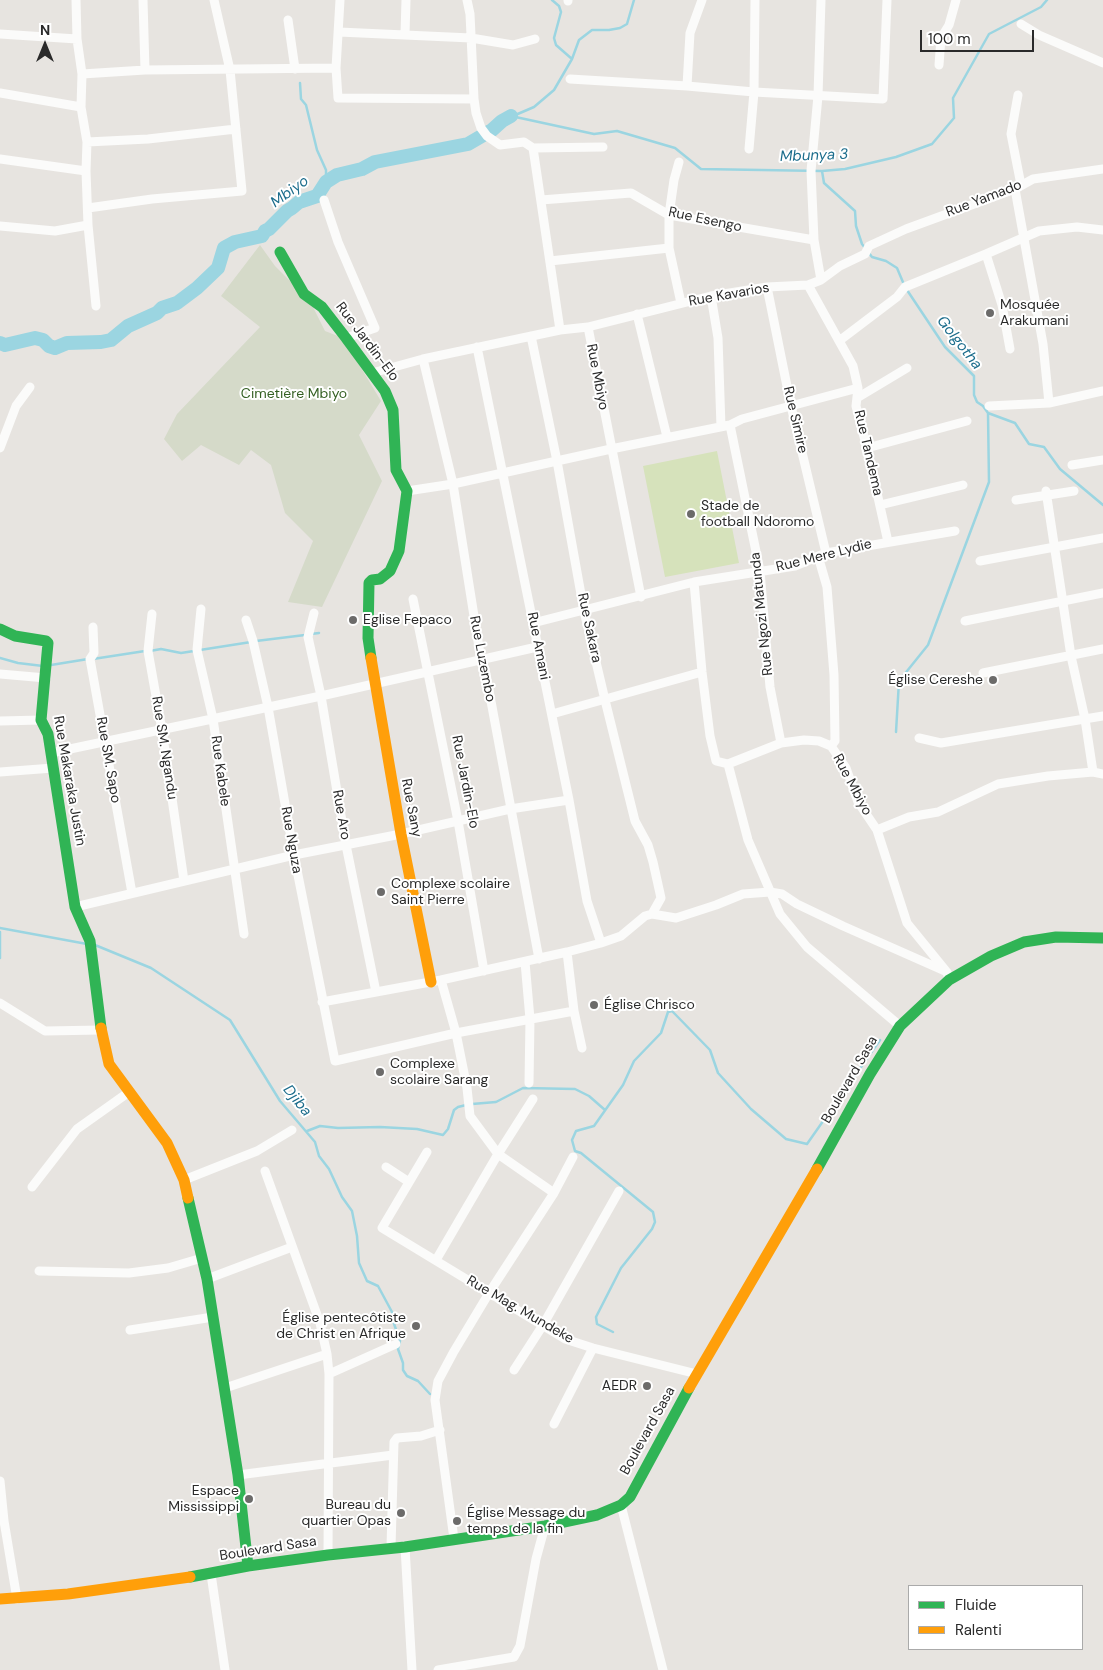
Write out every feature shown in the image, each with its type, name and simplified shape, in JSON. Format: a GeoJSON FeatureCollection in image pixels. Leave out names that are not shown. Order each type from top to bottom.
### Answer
{"type":"FeatureCollection","features":[{"type":"Feature","properties":{"kind":"street"},"geometry":{"type":"LineString","coordinates":[[76,0],[77,39],[82,74],[81,107],[87,142],[88,225],[96,306]]}},
{"type":"Feature","properties":{"kind":"street"},"geometry":{"type":"LineString","coordinates":[[143,0],[145,70]]}},
{"type":"Feature","properties":{"kind":"street"},"geometry":{"type":"LineString","coordinates":[[88,208],[152,199],[242,191],[230,70],[214,0]]}},
{"type":"Feature","properties":{"kind":"street"},"geometry":{"type":"LineString","coordinates":[[340,0],[336,68],[338,98],[474,99]]}},
{"type":"Feature","properties":{"kind":"street"},"geometry":{"type":"LineString","coordinates":[[405,34],[406,0]]}},
{"type":"Feature","properties":{"kind":"street"},"geometry":{"type":"LineString","coordinates":[[467,0],[470,14],[476,113],[481,128],[487,136],[500,145],[524,142],[533,148],[603,147]]}},
{"type":"Feature","properties":{"kind":"street"},"geometry":{"type":"LineString","coordinates":[[688,86],[690,33],[702,0]]}},
{"type":"Feature","properties":{"kind":"street"},"geometry":{"type":"LineString","coordinates":[[749,149],[754,92],[756,0]]}},
{"type":"Feature","properties":{"kind":"street"},"geometry":{"type":"LineString","coordinates":[[821,0],[818,96],[811,171],[814,240],[821,280]]}},
{"type":"Feature","properties":{"kind":"street"},"geometry":{"type":"LineString","coordinates":[[570,79],[883,99],[887,0]]}},
{"type":"Feature","properties":{"kind":"street"},"geometry":{"type":"LineString","coordinates":[[939,65],[941,38],[949,25],[956,0]]}},
{"type":"Feature","properties":{"kind":"street"},"geometry":{"type":"LineString","coordinates":[[288,20],[295,69]]}},
{"type":"Feature","properties":{"kind":"street"},"geometry":{"type":"LineString","coordinates":[[1021,24],[1039,35],[1103,63]]}},
{"type":"Feature","properties":{"kind":"street"},"geometry":{"type":"LineString","coordinates":[[339,32],[471,38],[513,45],[535,39]]}},
{"type":"Feature","properties":{"kind":"street"},"geometry":{"type":"LineString","coordinates":[[0,34],[77,39]]}},
{"type":"Feature","properties":{"kind":"street"},"geometry":{"type":"LineString","coordinates":[[82,74],[145,70],[336,68]]}},
{"type":"Feature","properties":{"kind":"street"},"geometry":{"type":"LineString","coordinates":[[0,93],[81,107]]}},
{"type":"Feature","properties":{"kind":"street"},"geometry":{"type":"LineString","coordinates":[[1018,95],[1011,134],[1024,237],[1043,344],[1049,403]]}},
{"type":"Feature","properties":{"kind":"street"},"geometry":{"type":"LineString","coordinates":[[87,142],[148,139],[236,129]]}},
{"type":"Feature","properties":{"kind":"street"},"geometry":{"type":"LineString","coordinates":[[533,148],[560,330]]}},
{"type":"Feature","properties":{"kind":"street"},"geometry":{"type":"LineString","coordinates":[[0,159],[86,171]]}},
{"type":"Feature","properties":{"kind":"street"},"geometry":{"type":"LineString","coordinates":[[679,162],[674,180],[669,215],[669,248],[681,303]]}},
{"type":"Feature","properties":{"kind":"street","name":"Rue Yamado"},"geometry":{"type":"LineString","coordinates":[[867,250],[906,229],[1018,187],[1033,179],[1103,169]]}},
{"type":"Feature","properties":{"kind":"street","name":"Rue Esengo"},"geometry":{"type":"LineString","coordinates":[[540,200],[631,193],[669,215],[814,240]]}},
{"type":"Feature","properties":{"kind":"street"},"geometry":{"type":"LineString","coordinates":[[324,200],[338,242],[375,328],[346,338]]}},
{"type":"Feature","properties":{"kind":"street"},"geometry":{"type":"LineString","coordinates":[[0,226],[55,231],[88,225]]}},
{"type":"Feature","properties":{"kind":"street"},"geometry":{"type":"LineString","coordinates":[[839,341],[897,297],[905,286],[1039,231],[1077,227],[1103,230]]}},
{"type":"Feature","properties":{"kind":"street"},"geometry":{"type":"LineString","coordinates":[[550,260],[669,248]]}},
{"type":"Feature","properties":{"kind":"street","name":"Rue Kavarios"},"geometry":{"type":"LineString","coordinates":[[588,327],[711,296],[767,287],[808,285],[821,280],[867,250]]}},
{"type":"Feature","properties":{"kind":"street","name":"Rue Jardin-Elo"},"geometry":{"type":"LineString","coordinates":[[280,252],[304,294],[322,307],[385,391],[393,410],[396,470],[407,491]]}},
{"type":"Feature","properties":{"kind":"street"},"geometry":{"type":"LineString","coordinates":[[986,254],[1002,305],[1010,348]]}},
{"type":"Feature","properties":{"kind":"street","name":"Rue Tandema"},"geometry":{"type":"LineString","coordinates":[[808,285],[853,366],[857,393],[856,406],[888,542]]}},
{"type":"Feature","properties":{"kind":"street","name":"Rue Simire"},"geometry":{"type":"LineString","coordinates":[[767,287],[827,586],[834,675],[835,741],[831,746]]}},
{"type":"Feature","properties":{"kind":"street","name":"Rue Ngozi Matunda"},"geometry":{"type":"LineString","coordinates":[[711,296],[718,338],[726,426],[760,571],[770,687],[782,743]]}},
{"type":"Feature","properties":{"kind":"street"},"geometry":{"type":"LineString","coordinates":[[637,314],[667,438]]}},
{"type":"Feature","properties":{"kind":"street","name":"Rue Mbiyo"},"geometry":{"type":"LineString","coordinates":[[372,373],[477,347],[560,330],[588,327],[641,597]]}},
{"type":"Feature","properties":{"kind":"street","name":"Rue Sakara"},"geometry":{"type":"LineString","coordinates":[[531,336],[557,461],[584,611],[604,700],[635,821],[648,845],[661,898],[652,914]]}},
{"type":"Feature","properties":{"kind":"street","name":"Rue Amani"},"geometry":{"type":"LineString","coordinates":[[477,347],[569,800],[586,900],[601,944]]}},
{"type":"Feature","properties":{"kind":"street","name":"Rue Luzembo"},"geometry":{"type":"LineString","coordinates":[[423,359],[453,484],[481,660],[485,669],[539,959]]}},
{"type":"Feature","properties":{"kind":"street"},"geometry":{"type":"LineString","coordinates":[[407,491],[453,484],[611,448],[726,426],[742,419],[791,406],[857,393],[907,368]]}},
{"type":"Feature","properties":{"kind":"street"},"geometry":{"type":"LineString","coordinates":[[0,448],[16,406],[30,386]]}},
{"type":"Feature","properties":{"kind":"street"},"geometry":{"type":"LineString","coordinates":[[989,406],[1049,403],[1103,391]]}},
{"type":"Feature","properties":{"kind":"street"},"geometry":{"type":"LineString","coordinates":[[867,448],[967,421]]}},
{"type":"Feature","properties":{"kind":"street"},"geometry":{"type":"LineString","coordinates":[[1072,465],[1103,460]]}},
{"type":"Feature","properties":{"kind":"street"},"geometry":{"type":"LineString","coordinates":[[880,505],[963,485]]}},
{"type":"Feature","properties":{"kind":"street","name":"Rue Sany"},"geometry":{"type":"LineString","coordinates":[[407,491],[398,551],[390,571],[380,579],[372,580],[369,583],[368,632],[374,685],[401,834],[436,981],[456,1033],[468,1088],[470,1116],[498,1154],[554,1193]]}},
{"type":"Feature","properties":{"kind":"street"},"geometry":{"type":"LineString","coordinates":[[1016,500],[1074,491]]}},
{"type":"Feature","properties":{"kind":"street"},"geometry":{"type":"LineString","coordinates":[[1046,494],[1071,656],[1085,719],[1093,772]]}},
{"type":"Feature","properties":{"kind":"street","name":"Rue Mere Lydie"},"geometry":{"type":"LineString","coordinates":[[533,622],[641,597],[694,582],[795,566],[822,554],[954,531]]}},
{"type":"Feature","properties":{"kind":"street"},"geometry":{"type":"LineString","coordinates":[[980,560],[1103,538]]}},
{"type":"Feature","properties":{"kind":"street"},"geometry":{"type":"LineString","coordinates":[[694,582],[702,672],[710,736],[716,761],[728,764],[748,840],[780,914],[807,947],[900,1026]]}},
{"type":"Feature","properties":{"kind":"street"},"geometry":{"type":"LineString","coordinates":[[965,621],[1103,593]]}},
{"type":"Feature","properties":{"kind":"street","name":"Rue Jardin-Elo"},"geometry":{"type":"LineString","coordinates":[[413,599],[458,821],[484,971]]}},
{"type":"Feature","properties":{"kind":"street","name":"Rue Kabele"},"geometry":{"type":"LineString","coordinates":[[201,609],[197,650],[213,719],[244,934]]}},
{"type":"Feature","properties":{"kind":"street","name":"Rue Aro"},"geometry":{"type":"LineString","coordinates":[[314,613],[308,633],[321,696],[346,845],[376,992]]}},
{"type":"Feature","properties":{"kind":"street","name":"Rue SM. Ngandu"},"geometry":{"type":"LineString","coordinates":[[152,614],[148,651],[162,730],[184,881]]}},
{"type":"Feature","properties":{"kind":"street","name":"Rue Nguza"},"geometry":{"type":"LineString","coordinates":[[246,620],[268,707],[322,1002],[336,1061],[456,1033]]}},
{"type":"Feature","properties":{"kind":"street","name":"Rue SM. Sapo"},"geometry":{"type":"LineString","coordinates":[[93,627],[94,653],[90,659],[132,893]]}},
{"type":"Feature","properties":{"kind":"street","name":"Rue Makaraka Justin"},"geometry":{"type":"LineString","coordinates":[[0,629],[15,636],[46,641],[48,643],[41,720],[48,734],[75,907],[91,945],[100,1030],[109,1064],[168,1143],[184,1180],[207,1279],[238,1475],[248,1566]]}},
{"type":"Feature","properties":{"kind":"street"},"geometry":{"type":"LineString","coordinates":[[51,754],[538,648]]}},
{"type":"Feature","properties":{"kind":"street"},"geometry":{"type":"LineString","coordinates":[[983,673],[1103,649]]}},
{"type":"Feature","properties":{"kind":"street"},"geometry":{"type":"LineString","coordinates":[[552,714],[702,672]]}},
{"type":"Feature","properties":{"kind":"street"},"geometry":{"type":"LineString","coordinates":[[0,674],[46,678]]}},
{"type":"Feature","properties":{"kind":"street"},"geometry":{"type":"LineString","coordinates":[[919,738],[941,743],[1103,716]]}},
{"type":"Feature","properties":{"kind":"street"},"geometry":{"type":"LineString","coordinates":[[0,721],[41,720]]}},
{"type":"Feature","properties":{"kind":"street","name":"Rue Mbiyo"},"geometry":{"type":"LineString","coordinates":[[728,764],[782,743],[804,740],[819,741],[831,746],[846,768],[858,802],[877,830],[907,922],[948,976]]}},
{"type":"Feature","properties":{"kind":"street"},"geometry":{"type":"LineString","coordinates":[[0,772],[53,768]]}},
{"type":"Feature","properties":{"kind":"street"},"geometry":{"type":"LineString","coordinates":[[877,830],[908,817],[938,812],[998,784],[1048,776],[1093,772],[1103,774]]}},
{"type":"Feature","properties":{"kind":"street"},"geometry":{"type":"LineString","coordinates":[[75,907],[294,855],[401,834],[510,809],[569,800]]}},
{"type":"Feature","properties":{"kind":"street"},"geometry":{"type":"LineString","coordinates":[[322,1002],[436,981],[601,944],[621,936],[644,916],[652,914],[676,918],[743,894],[770,892],[782,894],[796,904],[948,976]]}},
{"type":"Feature","properties":{"kind":"street","name":"Boulevard Sasa"},"geometry":{"type":"LineString","coordinates":[[0,1599],[68,1594],[211,1574],[248,1566],[391,1547],[405,1547],[545,1526],[597,1515],[621,1505],[630,1497],[656,1445],[805,1190],[870,1074],[900,1026],[948,976],[990,956],[1024,942],[1056,936],[1103,938]]}},
{"type":"Feature","properties":{"kind":"street"},"geometry":{"type":"LineString","coordinates":[[567,952],[574,1011],[582,1048]]}},
{"type":"Feature","properties":{"kind":"street"},"geometry":{"type":"LineString","coordinates":[[525,962],[530,1019],[530,1083]]}},
{"type":"Feature","properties":{"kind":"street"},"geometry":{"type":"LineString","coordinates":[[0,1003],[45,1031],[100,1030]]}},
{"type":"Feature","properties":{"kind":"street"},"geometry":{"type":"LineString","coordinates":[[456,1033],[574,1011]]}},
{"type":"Feature","properties":{"kind":"street"},"geometry":{"type":"LineString","coordinates":[[32,1187],[77,1129],[129,1092]]}},
{"type":"Feature","properties":{"kind":"street"},"geometry":{"type":"LineString","coordinates":[[436,1260],[498,1154],[533,1099]]}},
{"type":"Feature","properties":{"kind":"street"},"geometry":{"type":"LineString","coordinates":[[184,1180],[257,1151],[292,1130]]}},
{"type":"Feature","properties":{"kind":"street"},"geometry":{"type":"LineString","coordinates":[[386,1167],[409,1182],[427,1152]]}},
{"type":"Feature","properties":{"kind":"street"},"geometry":{"type":"LineString","coordinates":[[454,1539],[435,1400],[438,1381],[489,1293],[554,1193],[573,1157]]}},
{"type":"Feature","properties":{"kind":"street"},"geometry":{"type":"LineString","coordinates":[[265,1171],[320,1323],[327,1354],[329,1374],[328,1555]]}},
{"type":"Feature","properties":{"kind":"street","name":"Rue Mag. Mundeke"},"geometry":{"type":"LineString","coordinates":[[409,1182],[382,1228],[565,1339],[593,1348],[697,1374]]}},
{"type":"Feature","properties":{"kind":"street"},"geometry":{"type":"LineString","coordinates":[[514,1370],[543,1325],[618,1191]]}},
{"type":"Feature","properties":{"kind":"street"},"geometry":{"type":"LineString","coordinates":[[207,1279],[292,1247]]}},
{"type":"Feature","properties":{"kind":"street"},"geometry":{"type":"LineString","coordinates":[[39,1271],[128,1273],[168,1268],[202,1258]]}},
{"type":"Feature","properties":{"kind":"street"},"geometry":{"type":"LineString","coordinates":[[130,1330],[213,1317]]}},
{"type":"Feature","properties":{"kind":"street"},"geometry":{"type":"LineString","coordinates":[[329,1374],[396,1344]]}},
{"type":"Feature","properties":{"kind":"street"},"geometry":{"type":"LineString","coordinates":[[554,1424],[593,1348]]}},
{"type":"Feature","properties":{"kind":"street"},"geometry":{"type":"LineString","coordinates":[[225,1388],[327,1354]]}},
{"type":"Feature","properties":{"kind":"street"},"geometry":{"type":"LineString","coordinates":[[391,1547],[394,1442],[397,1438],[421,1436],[440,1430]]}},
{"type":"Feature","properties":{"kind":"street"},"geometry":{"type":"LineString","coordinates":[[238,1475],[393,1455]]}},
{"type":"Feature","properties":{"kind":"street"},"geometry":{"type":"LineString","coordinates":[[0,1482],[2,1521],[17,1599]]}},
{"type":"Feature","properties":{"kind":"street"},"geometry":{"type":"LineString","coordinates":[[621,1505],[663,1670]]}},
{"type":"Feature","properties":{"kind":"street"},"geometry":{"type":"LineString","coordinates":[[438,1670],[514,1657],[520,1646],[536,1559],[545,1526]]}},
{"type":"Feature","properties":{"kind":"street"},"geometry":{"type":"LineString","coordinates":[[405,1547],[412,1670]]}},
{"type":"Feature","properties":{"kind":"street"},"geometry":{"type":"LineString","coordinates":[[211,1574],[225,1670]]}},
{"type":"Feature","properties":{"kind":"green space","name":"Cimetière Mbiyo"},"geometry":{"type":"Polygon","coordinates":[[[260,245],[275,266],[310,301],[325,331],[343,338],[381,401],[359,435],[382,481],[322,607],[288,602],[313,541],[285,513],[271,465],[251,450],[239,465],[201,445],[182,461],[164,439],[177,414],[260,327],[221,296],[260,245]]]}},
{"type":"Feature","properties":{"kind":"green space","name":"Stade de football Ndoromo"},"geometry":{"type":"Polygon","coordinates":[[[717,451],[739,563],[665,577],[643,466],[717,451]]]}},
{"type":"Feature","properties":{"kind":"waterway"},"geometry":{"type":"LineString","coordinates":[[513,116],[534,107],[554,90],[572,59],[556,45],[554,38],[561,12],[559,6],[552,0]]}},
{"type":"Feature","properties":{"kind":"waterway"},"geometry":{"type":"LineString","coordinates":[[572,59],[579,40],[592,30],[609,30],[620,28],[627,24],[634,0]]}},
{"type":"Feature","properties":{"kind":"waterway","name":"Mbunya 3"},"geometry":{"type":"LineString","coordinates":[[511,116],[594,134],[617,131],[675,148],[701,169],[822,171],[845,169],[896,157],[932,144],[954,118],[953,98],[989,34],[1041,7],[1047,0]]}},
{"type":"Feature","properties":{"kind":"waterway"},"geometry":{"type":"LineString","coordinates":[[300,83],[301,99],[306,105],[317,150],[326,170],[326,182]]}},
{"type":"Feature","properties":{"kind":"waterway","name":"Mbiyo"},"geometry":{"type":"LineString","coordinates":[[0,343],[5,345],[35,338],[43,340],[49,346],[55,348],[67,343],[111,340],[128,326],[157,313],[162,308],[177,303],[197,288],[218,268],[224,248],[235,242],[262,236],[265,231],[299,202],[317,196],[326,182],[337,175],[362,169],[375,162],[468,144],[511,116]]}},
{"type":"Feature","properties":{"kind":"waterway","name":"Golgotha"},"geometry":{"type":"LineString","coordinates":[[822,171],[824,183],[855,211],[856,226],[862,244],[872,257],[886,261],[897,268],[905,287],[945,347],[974,376],[974,395],[977,402],[988,413],[1015,423],[1029,444],[1044,447],[1060,469],[1103,505]]}},
{"type":"Feature","properties":{"kind":"waterway"},"geometry":{"type":"LineString","coordinates":[[896,732],[899,681],[928,645],[989,482],[988,413]]}},
{"type":"Feature","properties":{"kind":"waterway"},"geometry":{"type":"LineString","coordinates":[[311,634],[319,633]]}},
{"type":"Feature","properties":{"kind":"waterway"},"geometry":{"type":"LineString","coordinates":[[256,641],[305,635]]}},
{"type":"Feature","properties":{"kind":"waterway"},"geometry":{"type":"LineString","coordinates":[[200,650],[251,642]]}},
{"type":"Feature","properties":{"kind":"waterway"},"geometry":{"type":"LineString","coordinates":[[150,651],[161,649],[181,653],[194,651]]}},
{"type":"Feature","properties":{"kind":"waterway"},"geometry":{"type":"LineString","coordinates":[[93,659],[145,651]]}},
{"type":"Feature","properties":{"kind":"waterway"},"geometry":{"type":"LineString","coordinates":[[0,658],[18,663],[43,666]]}},
{"type":"Feature","properties":{"kind":"waterway"},"geometry":{"type":"LineString","coordinates":[[51,665],[88,659]]}},
{"type":"Feature","properties":{"kind":"waterway","name":"Djiba"},"geometry":{"type":"LineString","coordinates":[[0,928],[87,944]]}},
{"type":"Feature","properties":{"kind":"waterway"},"geometry":{"type":"LineString","coordinates":[[0,932],[0,958]]}},
{"type":"Feature","properties":{"kind":"waterway"},"geometry":{"type":"LineString","coordinates":[[95,945],[151,968],[230,1020],[280,1101],[315,1142],[319,1156],[329,1169],[342,1197],[352,1211],[357,1236],[359,1263],[367,1281],[378,1286],[392,1312],[392,1318],[400,1341],[398,1349],[403,1363],[403,1370],[407,1376],[418,1381],[430,1394]]}},
{"type":"Feature","properties":{"kind":"waterway"},"geometry":{"type":"LineString","coordinates":[[613,1332],[597,1324],[596,1317],[621,1268],[652,1229],[655,1222],[653,1212],[581,1153],[575,1151],[572,1140],[576,1131],[594,1126],[623,1085],[634,1061],[661,1033],[668,1012],[672,1011],[710,1050],[718,1073],[751,1109],[786,1139],[807,1144],[880,1040]]}},
{"type":"Feature","properties":{"kind":"waterway","name":"Djiba"},"geometry":{"type":"LineString","coordinates":[[472,1104],[496,1102],[523,1088],[575,1089],[589,1096],[605,1110]]}},
{"type":"Feature","properties":{"kind":"waterway","name":"Djiba"},"geometry":{"type":"LineString","coordinates":[[307,1131],[320,1126],[338,1128],[380,1127],[417,1129],[443,1135],[448,1129],[454,1110],[466,1105]]}},
{"type":"Feature","properties":{"kind":"traffic: fast"},"geometry":{"type":"LineString","coordinates":[[280,252],[304,294],[322,307],[346,338],[385,391],[393,410],[396,470],[407,491],[399,551],[390,571],[380,579],[372,580],[369,583],[368,638],[371,658]]}},
{"type":"Feature","properties":{"kind":"traffic: fast"},"geometry":{"type":"LineString","coordinates":[[0,629],[15,636],[46,641],[48,643],[41,720],[48,734],[75,907],[90,941],[101,1028]]}},
{"type":"Feature","properties":{"kind":"traffic: fast"},"geometry":{"type":"LineString","coordinates":[[817,1169],[870,1074],[900,1026],[949,980],[991,956],[1024,942],[1056,937],[1103,938]]}},
{"type":"Feature","properties":{"kind":"traffic: fast"},"geometry":{"type":"LineString","coordinates":[[188,1198],[207,1279],[238,1475],[248,1566]]}},
{"type":"Feature","properties":{"kind":"traffic: fast"},"geometry":{"type":"LineString","coordinates":[[190,1577],[248,1566],[405,1547],[545,1526],[597,1515],[621,1505],[630,1497],[689,1388]]}},
{"type":"Feature","properties":{"kind":"traffic: slow"},"geometry":{"type":"LineString","coordinates":[[371,658],[401,834],[431,982]]}},
{"type":"Feature","properties":{"kind":"traffic: slow"},"geometry":{"type":"LineString","coordinates":[[101,1028],[109,1064],[167,1143],[184,1180],[188,1198]]}},
{"type":"Feature","properties":{"kind":"traffic: slow"},"geometry":{"type":"LineString","coordinates":[[689,1388],[817,1169]]}},
{"type":"Feature","properties":{"kind":"traffic: slow"},"geometry":{"type":"LineString","coordinates":[[0,1599],[68,1594],[190,1577]]}},
{"type":"Feature","properties":{"kind":"place","name":"Mosquée Arakumani"},"geometry":{"type":"Point","coordinates":[990,313]}},
{"type":"Feature","properties":{"kind":"place","name":"Stade de football Ndoromo"},"geometry":{"type":"Point","coordinates":[691,514]}},
{"type":"Feature","properties":{"kind":"place","name":"Eglise Fepaco"},"geometry":{"type":"Point","coordinates":[353,620]}},
{"type":"Feature","properties":{"kind":"place","name":"Église Cereshe"},"geometry":{"type":"Point","coordinates":[993,680]}},
{"type":"Feature","properties":{"kind":"place","name":"Complexe scolaire Saint Pierre"},"geometry":{"type":"Point","coordinates":[381,892]}},
{"type":"Feature","properties":{"kind":"place","name":"Église Chrisco"},"geometry":{"type":"Point","coordinates":[594,1005]}},
{"type":"Feature","properties":{"kind":"place","name":"Complexe scolaire Sarang"},"geometry":{"type":"Point","coordinates":[380,1072]}},
{"type":"Feature","properties":{"kind":"place","name":"Église pentecôtiste de Christ en Afrique"},"geometry":{"type":"Point","coordinates":[416,1326]}},
{"type":"Feature","properties":{"kind":"place","name":"AEDR"},"geometry":{"type":"Point","coordinates":[647,1386]}},
{"type":"Feature","properties":{"kind":"place","name":"Espace Mississippi"},"geometry":{"type":"Point","coordinates":[249,1499]}},
{"type":"Feature","properties":{"kind":"place","name":"Bureau du quartier Opas"},"geometry":{"type":"Point","coordinates":[401,1513]}},
{"type":"Feature","properties":{"kind":"place","name":"Église Message du temps de la fin"},"geometry":{"type":"Point","coordinates":[457,1521]}}]}
